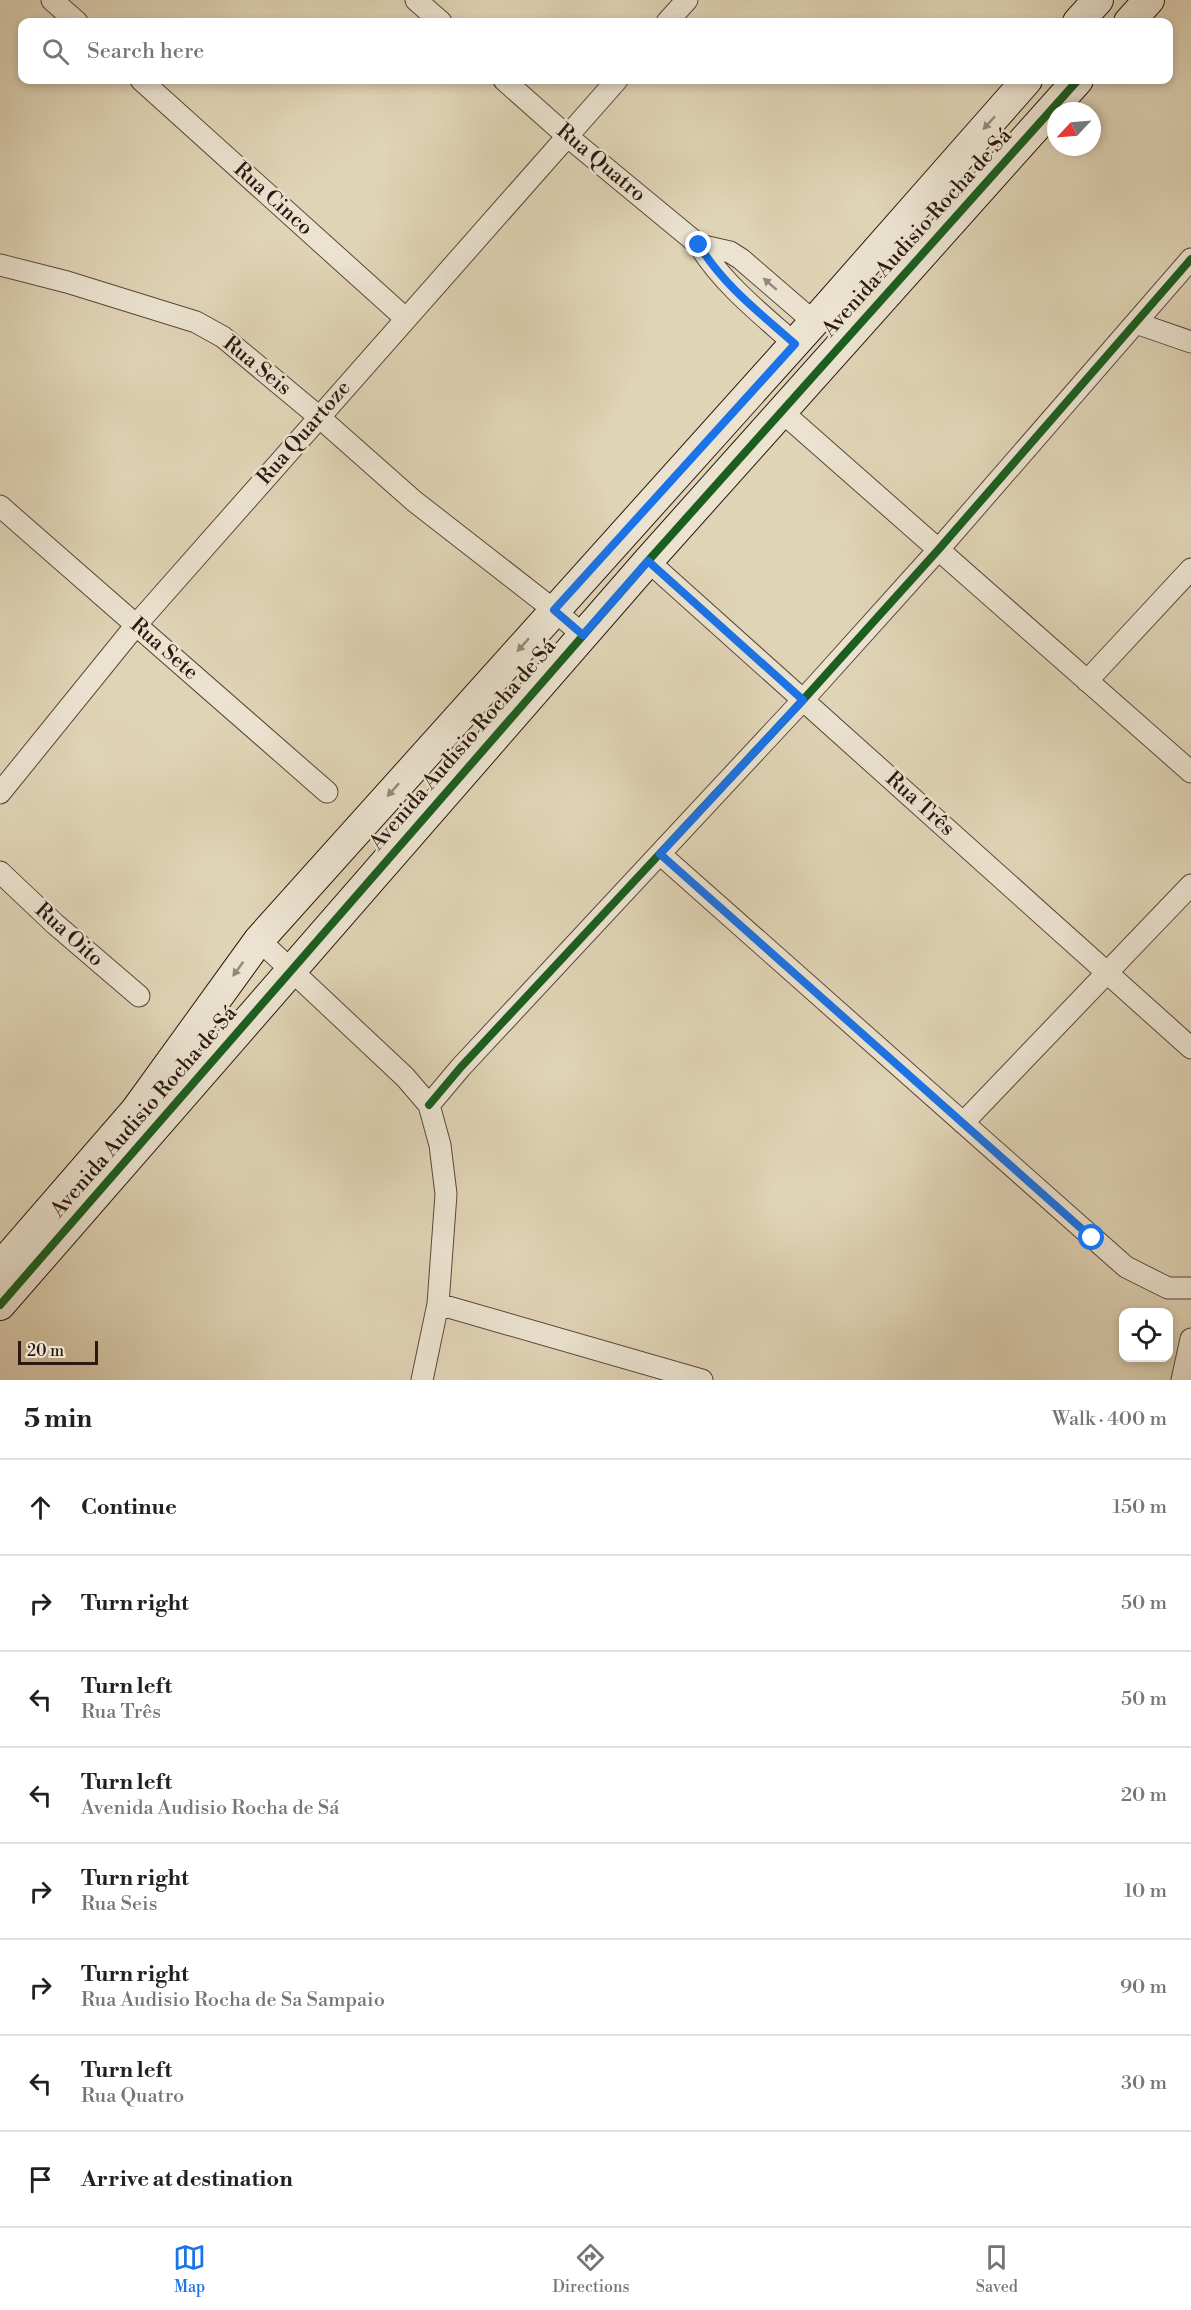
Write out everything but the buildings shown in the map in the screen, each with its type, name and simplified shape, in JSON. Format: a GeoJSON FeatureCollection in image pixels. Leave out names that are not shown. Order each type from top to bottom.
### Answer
{"type":"FeatureCollection","features":[{"type":"Feature","properties":{"kind":"street"},"geometry":{"type":"LineString","coordinates":[[52,0],[72,18]]}},
{"type":"Feature","properties":{"kind":"street"},"geometry":{"type":"LineString","coordinates":[[416,0],[436,18]]}},
{"type":"Feature","properties":{"kind":"street"},"geometry":{"type":"LineString","coordinates":[[671,18],[687,0]]}},
{"type":"Feature","properties":{"kind":"street"},"geometry":{"type":"LineString","coordinates":[[1082,18],[1098,0]]}},
{"type":"Feature","properties":{"kind":"street"},"geometry":{"type":"LineString","coordinates":[[1133,18],[1149,0]]}},
{"type":"Feature","properties":{"kind":"street","name":"Rua Cinco"},"geometry":{"type":"LineString","coordinates":[[145,84],[405,318]]}},
{"type":"Feature","properties":{"kind":"street","name":"Rua Quatro"},"geometry":{"type":"LineString","coordinates":[[508,84],[567,136],[699,245],[725,281],[804,333]]}},
{"type":"Feature","properties":{"kind":"street","name":"Rua Quartoze"},"geometry":{"type":"LineString","coordinates":[[0,793],[136,625],[318,416],[613,84]]}},
{"type":"Feature","properties":{"kind":"street"},"geometry":{"type":"LineString","coordinates":[[0,1267],[136,1110],[260,940],[1024,84]]}},
{"type":"Feature","properties":{"kind":"street","name":"Avenida Audisio Rocha de Sá"},"geometry":{"type":"LineString","coordinates":[[0,1305],[648,561],[1074,84]]}},
{"type":"Feature","properties":{"kind":"street"},"geometry":{"type":"LineString","coordinates":[[908,214],[934,240]]}},
{"type":"Feature","properties":{"kind":"street","name":"Rua Quatro"},"geometry":{"type":"LineString","coordinates":[[699,245],[730,252],[741,259],[804,333]]}},
{"type":"Feature","properties":{"kind":"street"},"geometry":{"type":"LineString","coordinates":[[429,1105],[461,1067],[803,700],[939,549],[1191,259]]}},
{"type":"Feature","properties":{"kind":"street","name":"Rua Seis"},"geometry":{"type":"LineString","coordinates":[[0,265],[67,282],[196,322],[223,337],[318,416],[414,501],[583,635]]}},
{"type":"Feature","properties":{"kind":"street"},"geometry":{"type":"LineString","coordinates":[[1136,323],[1191,342]]}},
{"type":"Feature","properties":{"kind":"street"},"geometry":{"type":"LineString","coordinates":[[781,411],[1191,772]]}},
{"type":"Feature","properties":{"kind":"street","name":"Rua Sete"},"geometry":{"type":"LineString","coordinates":[[0,506],[327,792]]}},
{"type":"Feature","properties":{"kind":"street","name":"Rua Três"},"geometry":{"type":"LineString","coordinates":[[648,561],[1191,1048]]}},
{"type":"Feature","properties":{"kind":"street"},"geometry":{"type":"LineString","coordinates":[[1087,681],[1191,569]]}},
{"type":"Feature","properties":{"kind":"street"},"geometry":{"type":"LineString","coordinates":[[660,854],[1126,1267],[1167,1288],[1191,1288]]}},
{"type":"Feature","properties":{"kind":"street","name":"Rua Oito"},"geometry":{"type":"LineString","coordinates":[[0,872],[55,924],[140,996]]}},
{"type":"Feature","properties":{"kind":"street"},"geometry":{"type":"LineString","coordinates":[[963,1123],[1191,885]]}},
{"type":"Feature","properties":{"kind":"street"},"geometry":{"type":"LineString","coordinates":[[260,940],[405,1077],[429,1105],[440,1145],[446,1194],[438,1304],[422,1380]]}},
{"type":"Feature","properties":{"kind":"street"},"geometry":{"type":"LineString","coordinates":[[438,1304],[702,1380]]}},
{"type":"Feature","properties":{"kind":"street"},"geometry":{"type":"LineString","coordinates":[[1182,1380],[1191,1339]]}},
{"type":"Feature","properties":{"kind":"cycle path"},"geometry":{"type":"LineString","coordinates":[[0,1305],[648,561],[1074,84]]}},
{"type":"Feature","properties":{"kind":"cycle path"},"geometry":{"type":"LineString","coordinates":[[429,1105],[461,1067],[803,700],[939,549],[1191,259]]}},
{"type":"Feature","properties":{"kind":"route"},"geometry":{"type":"LineString","coordinates":[[699,245],[725,281],[795,344],[554,610],[583,635],[648,561],[803,700],[660,854],[1092,1238]]}}]}
